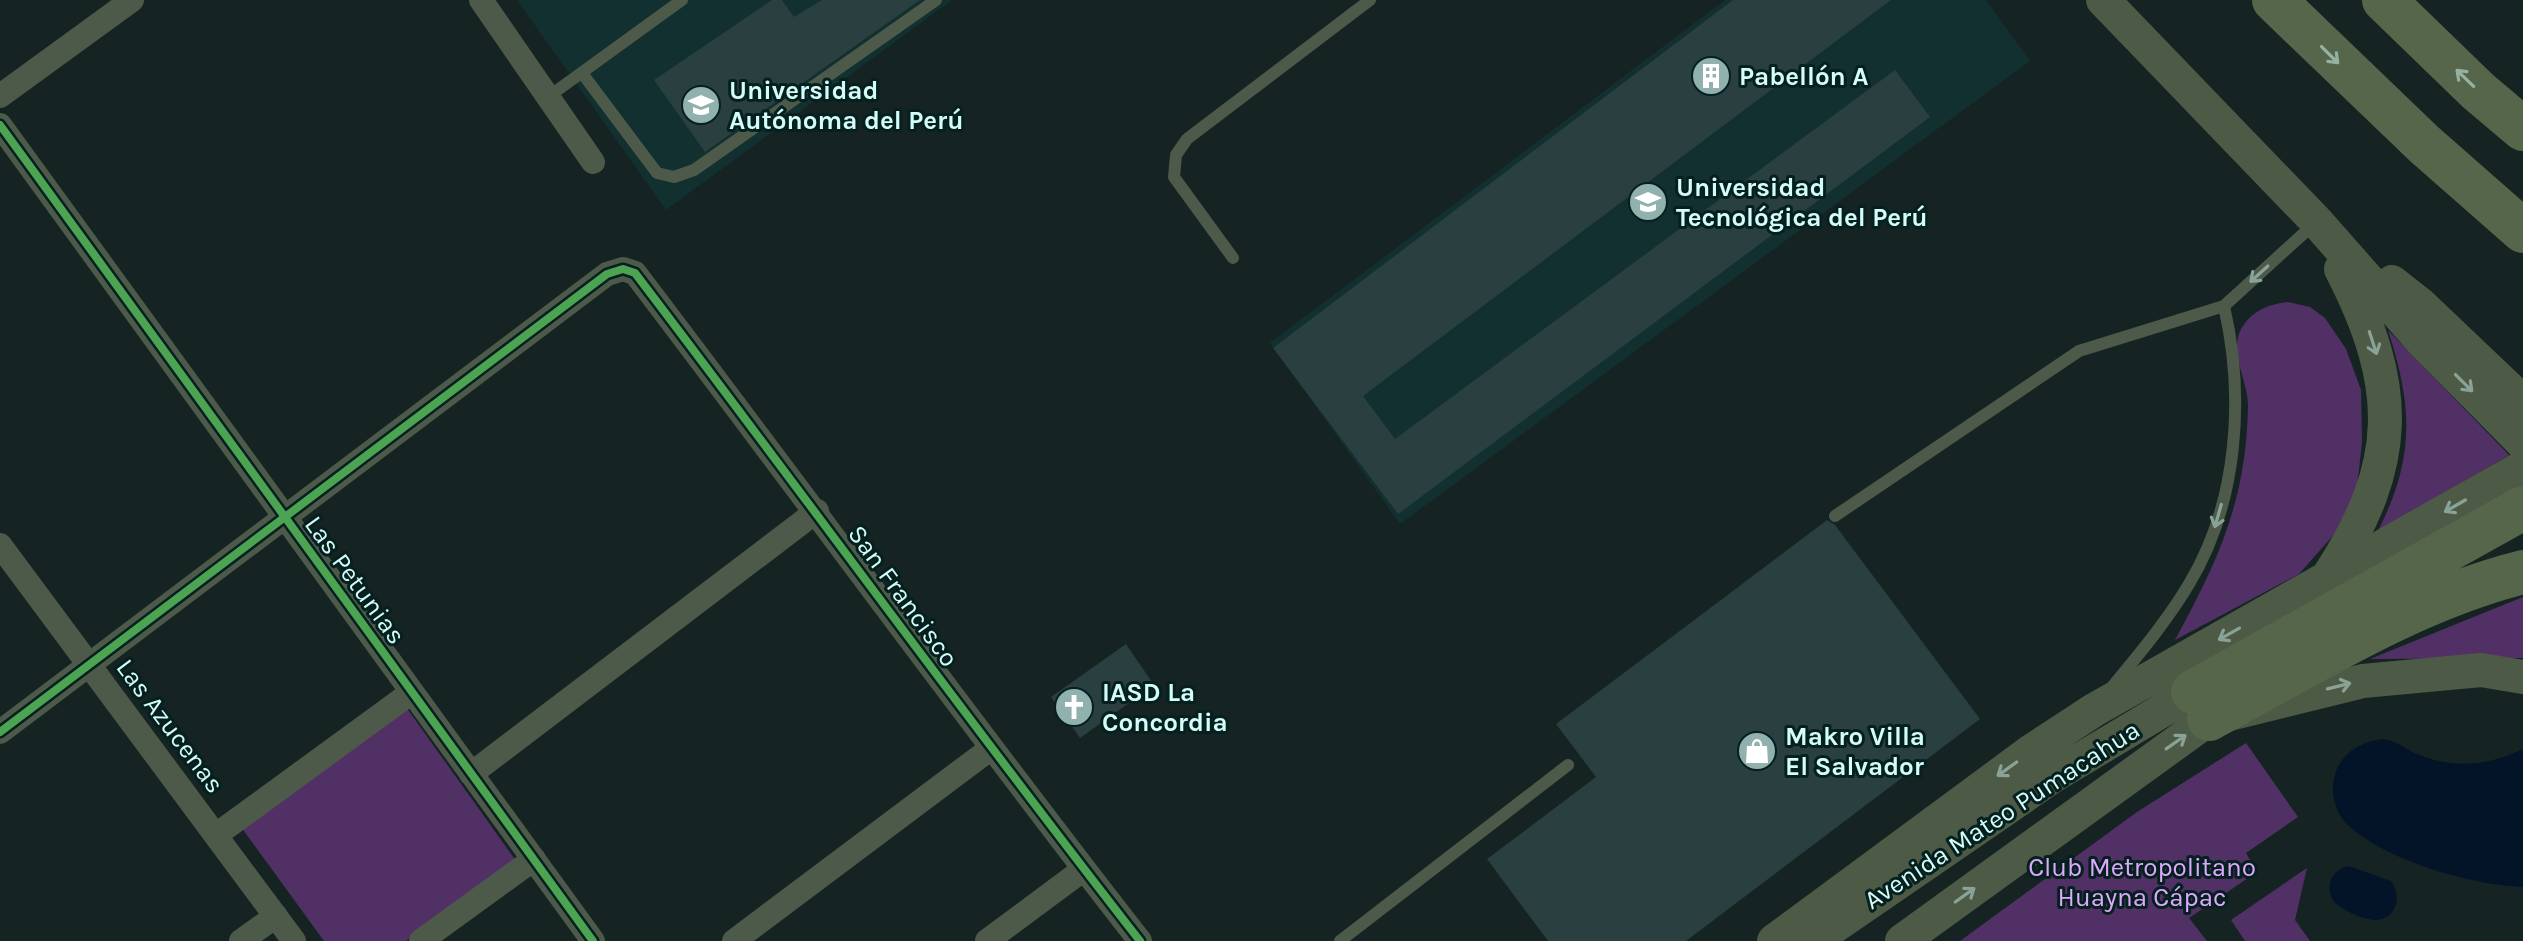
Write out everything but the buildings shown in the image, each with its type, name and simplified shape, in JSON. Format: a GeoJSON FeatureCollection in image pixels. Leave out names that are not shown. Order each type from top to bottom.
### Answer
{"type":"FeatureCollection","features":[{"type":"Feature","properties":{"kind":"highway"},"geometry":{"type":"LineString","coordinates":[[2274,0],[2413,134],[2523,231]]}},
{"type":"Feature","properties":{"kind":"highway"},"geometry":{"type":"LineString","coordinates":[[2384,0],[2523,129]]}},
{"type":"Feature","properties":{"kind":"highway"},"geometry":{"type":"LineString","coordinates":[[2201,705],[2409,594],[2523,508]]}},
{"type":"Feature","properties":{"kind":"highway"},"geometry":{"type":"LineString","coordinates":[[2409,594],[2486,582],[2523,572]]}},
{"type":"Feature","properties":{"kind":"main road"},"geometry":{"type":"LineString","coordinates":[[2103,0],[2317,222],[2421,340],[2523,443]]}},
{"type":"Feature","properties":{"kind":"main road"},"geometry":{"type":"LineString","coordinates":[[2317,222],[2420,304],[2523,402]]}},
{"type":"Feature","properties":{"kind":"main road"},"geometry":{"type":"LineString","coordinates":[[2317,222],[2362,310],[2379,363],[2387,419],[2379,470],[2366,509],[2354,537],[2326,579]]}},
{"type":"Feature","properties":{"kind":"main road"},"geometry":{"type":"LineString","coordinates":[[1774,941],[2030,752],[2094,710],[2523,467]]}},
{"type":"Feature","properties":{"kind":"main road"},"geometry":{"type":"LineString","coordinates":[[2201,705],[2363,681],[2481,670],[2523,677]]}},
{"type":"Feature","properties":{"kind":"main road","name":"Avenida Mateo Pumacahua"},"geometry":{"type":"LineString","coordinates":[[1813,941],[2053,776],[2201,705]]}},
{"type":"Feature","properties":{"kind":"main road","name":"Avenida Mateo Pumacahua"},"geometry":{"type":"LineString","coordinates":[[1902,941],[2201,705]]}},
{"type":"Feature","properties":{"kind":"street"},"geometry":{"type":"LineString","coordinates":[[0,96],[132,0]]}},
{"type":"Feature","properties":{"kind":"street"},"geometry":{"type":"LineString","coordinates":[[481,0],[593,162]]}},
{"type":"Feature","properties":{"kind":"street","name":"Las Petunias"},"geometry":{"type":"LineString","coordinates":[[0,125],[593,941]]}},
{"type":"Feature","properties":{"kind":"street","name":"San Francisco"},"geometry":{"type":"LineString","coordinates":[[286,518],[607,274],[623,269],[635,273],[817,511],[990,749],[1140,941]]}},
{"type":"Feature","properties":{"kind":"street"},"geometry":{"type":"LineString","coordinates":[[471,774],[817,511]]}},
{"type":"Feature","properties":{"kind":"street"},"geometry":{"type":"LineString","coordinates":[[0,732],[286,518]]}},
{"type":"Feature","properties":{"kind":"street","name":"Las Azucenas"},"geometry":{"type":"LineString","coordinates":[[0,545],[294,941]]}},
{"type":"Feature","properties":{"kind":"street"},"geometry":{"type":"LineString","coordinates":[[216,835],[412,692]]}},
{"type":"Feature","properties":{"kind":"street"},"geometry":{"type":"LineString","coordinates":[[734,941],[990,749]]}},
{"type":"Feature","properties":{"kind":"street"},"geometry":{"type":"LineString","coordinates":[[421,941],[534,859]]}},
{"type":"Feature","properties":{"kind":"street"},"geometry":{"type":"LineString","coordinates":[[987,941],[1084,869]]}},
{"type":"Feature","properties":{"kind":"street"},"geometry":{"type":"LineString","coordinates":[[241,941],[276,916]]}},
{"type":"Feature","properties":{"kind":"lane"},"geometry":{"type":"LineString","coordinates":[[548,97],[682,0]]}},
{"type":"Feature","properties":{"kind":"lane"},"geometry":{"type":"LineString","coordinates":[[582,73],[657,173],[674,177],[694,170],[936,0]]}},
{"type":"Feature","properties":{"kind":"lane"},"geometry":{"type":"LineString","coordinates":[[1233,258],[1174,177],[1176,155],[1187,139],[1370,0]]}},
{"type":"Feature","properties":{"kind":"lane"},"geometry":{"type":"LineString","coordinates":[[1835,516],[2079,351],[2224,306],[2317,222]]}},
{"type":"Feature","properties":{"kind":"lane"},"geometry":{"type":"LineString","coordinates":[[2094,710],[2152,638],[2190,583],[2213,532],[2229,477],[2234,432],[2234,382],[2230,333],[2224,306]]}},
{"type":"Feature","properties":{"kind":"lane"},"geometry":{"type":"LineString","coordinates":[[1340,941],[1568,765]]}},
{"type":"Feature","properties":{"kind":"shaded area","name":"Universidad Autónoma del Perú"},"geometry":{"type":"Polygon","coordinates":[[[517,0],[952,0],[666,210],[517,0]]]}},
{"type":"Feature","properties":{"kind":"shaded area","name":"Universidad Tecnológica del Perú"},"geometry":{"type":"Polygon","coordinates":[[[1725,0],[1986,0],[2030,61],[1400,524],[1270,343],[1725,0]]]}},
{"type":"Feature","properties":{"kind":"shaded area"},"geometry":{"type":"Polygon","coordinates":[[[2382,739],[2430,759],[2470,764],[2497,759],[2523,749],[2523,887],[2480,882],[2431,869],[2365,839],[2344,821],[2333,795],[2338,766],[2353,749],[2382,739]]]}},
{"type":"Feature","properties":{"kind":"shaded area"},"geometry":{"type":"Polygon","coordinates":[[[2349,866],[2391,881],[2397,900],[2389,916],[2376,920],[2365,918],[2334,902],[2330,890],[2331,879],[2349,866]]]}},
{"type":"Feature","properties":{"kind":"green space"},"geometry":{"type":"Polygon","coordinates":[[[2288,302],[2310,307],[2325,318],[2346,349],[2361,390],[2362,442],[2357,488],[2338,530],[2299,574],[2175,640],[2205,583],[2236,501],[2248,407],[2237,352],[2239,334],[2252,315],[2288,302]]]}},
{"type":"Feature","properties":{"kind":"green space"},"geometry":{"type":"Polygon","coordinates":[[[2388,330],[2509,455],[2378,531],[2399,479],[2406,432],[2402,384],[2388,330]]]}},
{"type":"Feature","properties":{"kind":"green space"},"geometry":{"type":"Polygon","coordinates":[[[2523,597],[2523,658],[2370,659],[2523,597]]]}},
{"type":"Feature","properties":{"kind":"green space"},"geometry":{"type":"Polygon","coordinates":[[[406,707],[516,861],[406,941],[324,941],[241,827],[406,707]]]}},
{"type":"Feature","properties":{"kind":"green space","name":"Club Metropolitano Huayna Cápac"},"geometry":{"type":"Polygon","coordinates":[[[2246,743],[2298,817],[2246,853],[2257,872],[2189,918],[2207,941],[1960,941],[2137,812],[2246,743]]]}},
{"type":"Feature","properties":{"kind":"green space"},"geometry":{"type":"Polygon","coordinates":[[[2307,868],[2295,920],[2310,941],[2245,941],[2231,920],[2307,868]]]}},
{"type":"Feature","properties":{"kind":"cycle path"},"geometry":{"type":"LineString","coordinates":[[0,125],[593,941]]}},
{"type":"Feature","properties":{"kind":"cycle path"},"geometry":{"type":"LineString","coordinates":[[0,732],[607,274],[623,269],[635,273],[1140,941]]}},
{"type":"Feature","properties":{"kind":"place","name":"Pabellón A"},"geometry":{"type":"Point","coordinates":[1711,76]}},
{"type":"Feature","properties":{"kind":"place","name":"Universidad Autónoma del Perú"},"geometry":{"type":"Point","coordinates":[701,105]}},
{"type":"Feature","properties":{"kind":"place","name":"Universidad Tecnológica del Perú"},"geometry":{"type":"Point","coordinates":[1648,202]}},
{"type":"Feature","properties":{"kind":"place","name":"IASD La Concordia"},"geometry":{"type":"Point","coordinates":[1074,707]}},
{"type":"Feature","properties":{"kind":"place","name":"Makro Villa El Salvador"},"geometry":{"type":"Point","coordinates":[1757,751]}}]}
